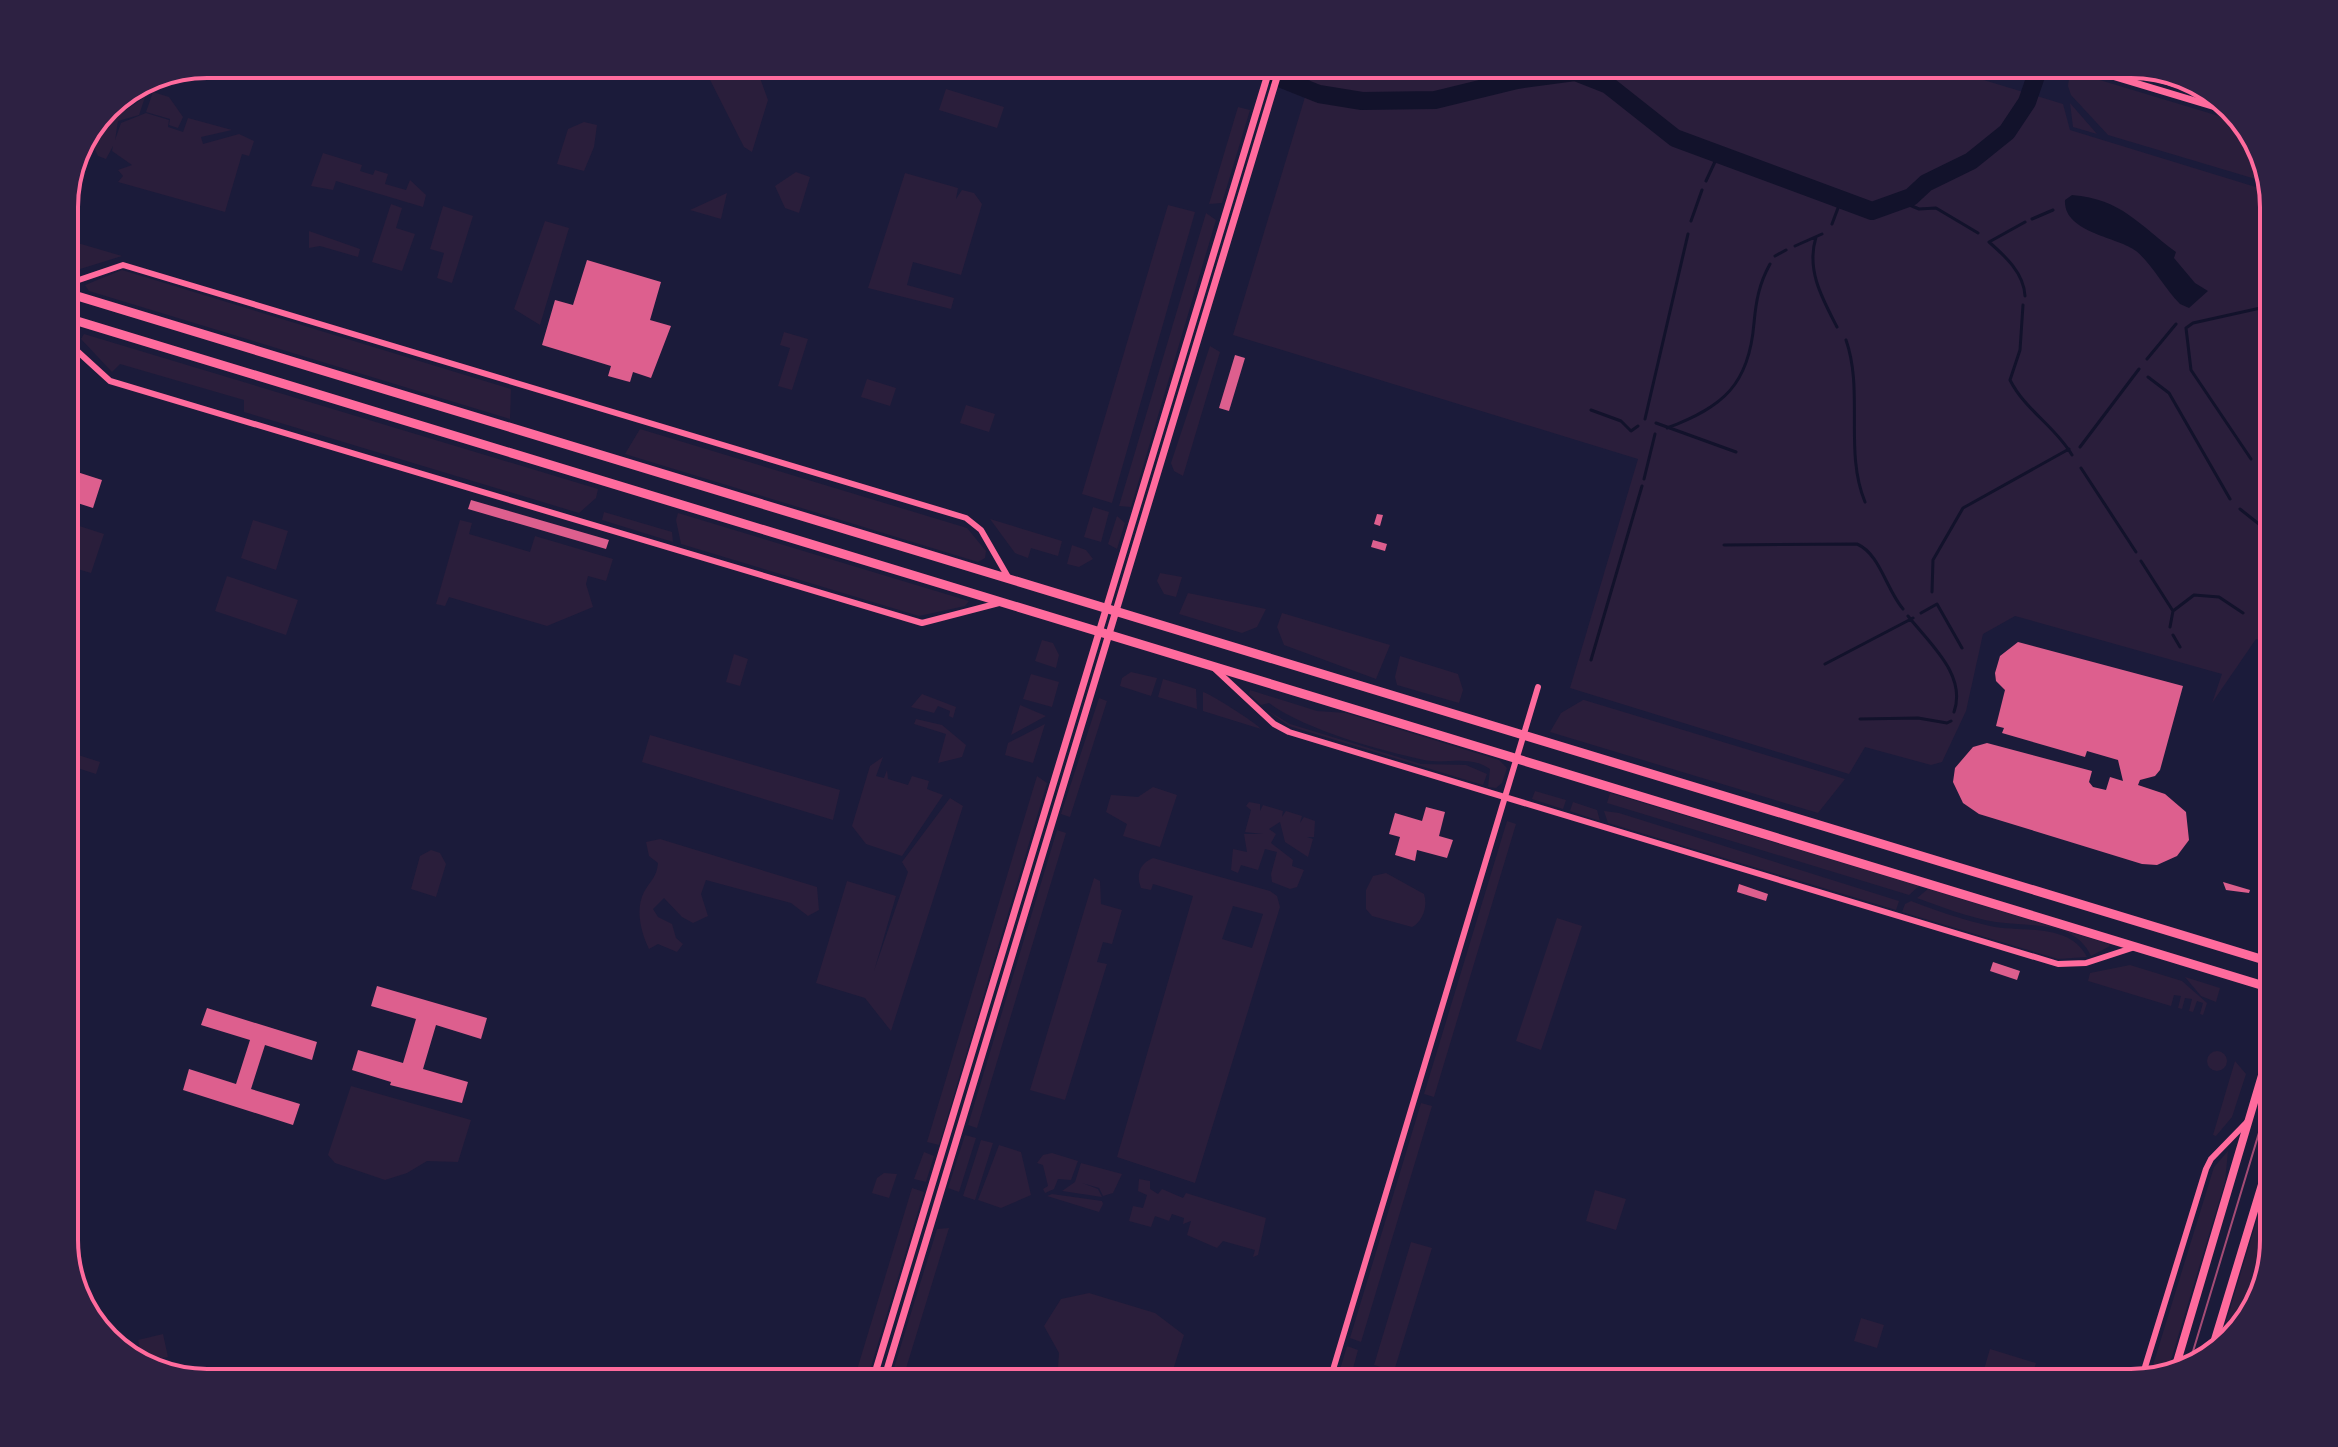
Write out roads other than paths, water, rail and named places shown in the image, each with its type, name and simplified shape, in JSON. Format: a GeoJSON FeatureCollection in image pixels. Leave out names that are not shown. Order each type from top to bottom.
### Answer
{"type":"FeatureCollection","features":[{"type":"Feature","properties":{"kind":"main road"},"geometry":{"type":"LineString","coordinates":[[78,296],[2260,959]]}},
{"type":"Feature","properties":{"kind":"main road"},"geometry":{"type":"LineString","coordinates":[[78,321],[2260,985]]}},
{"type":"Feature","properties":{"kind":"main road"},"geometry":{"type":"LineString","coordinates":[[2178,1360],[2260,1080]]}},
{"type":"Feature","properties":{"kind":"main road"},"geometry":{"type":"LineString","coordinates":[[2216,1336],[2260,1191]]}},
{"type":"Feature","properties":{"kind":"street"},"geometry":{"type":"LineString","coordinates":[[887,1369],[1267,78]]}},
{"type":"Feature","properties":{"kind":"street"},"geometry":{"type":"LineString","coordinates":[[1111,609],[1277,78]]}},
{"type":"Feature","properties":{"kind":"street"},"geometry":{"type":"LineString","coordinates":[[2119,78],[2209,105]]}},
{"type":"Feature","properties":{"kind":"street"},"geometry":{"type":"LineString","coordinates":[[78,280],[123,265],[966,518],[981,530],[1008,577]]}},
{"type":"Feature","properties":{"kind":"street"},"geometry":{"type":"LineString","coordinates":[[78,352],[110,381],[922,623],[1002,602]]}},
{"type":"Feature","properties":{"kind":"street"},"geometry":{"type":"LineString","coordinates":[[876,1369],[1104,633]]}},
{"type":"Feature","properties":{"kind":"street"},"geometry":{"type":"LineString","coordinates":[[1212,666],[1282,729],[1505,798],[2058,964],[2086,963],[2136,947]]}},
{"type":"Feature","properties":{"kind":"street"},"geometry":{"type":"LineString","coordinates":[[1333,1369],[1538,687]]}},
{"type":"Feature","properties":{"kind":"street"},"geometry":{"type":"LineString","coordinates":[[2145,1368],[2206,1169],[2211,1159],[2247,1122]]}},
{"type":"Feature","properties":{"kind":"waterway"},"geometry":{"type":"LineString","coordinates":[[1279,78],[1319,94],[1362,101],[1435,100],[1532,78]]}},
{"type":"Feature","properties":{"kind":"waterway"},"geometry":{"type":"LineString","coordinates":[[1590,78],[1608,85],[1675,138],[1872,211],[1911,197],[1926,183],[1971,161],[2007,132],[2027,102],[2035,78]]}},
{"type":"Feature","properties":{"kind":"waterway"},"geometry":{"type":"LineString","coordinates":[[1706,181],[1719,153]]}},
{"type":"Feature","properties":{"kind":"waterway"},"geometry":{"type":"LineString","coordinates":[[1691,221],[1702,190]]}},
{"type":"Feature","properties":{"kind":"waterway"},"geometry":{"type":"LineString","coordinates":[[1832,224],[1841,200]]}},
{"type":"Feature","properties":{"kind":"waterway"},"geometry":{"type":"LineString","coordinates":[[1900,201],[1919,209],[1936,208],[1978,233]]}},
{"type":"Feature","properties":{"kind":"waterway"},"geometry":{"type":"LineString","coordinates":[[2032,219],[2053,210]]}},
{"type":"Feature","properties":{"kind":"waterway"},"geometry":{"type":"LineString","coordinates":[[2025,222],[1989,242],[2017,272],[2025,296]]}},
{"type":"Feature","properties":{"kind":"waterway"},"geometry":{"type":"LineString","coordinates":[[1645,419],[1688,234]]}},
{"type":"Feature","properties":{"kind":"waterway"},"geometry":{"type":"LineString","coordinates":[[1795,246],[1822,234]]}},
{"type":"Feature","properties":{"kind":"waterway"},"geometry":{"type":"LineString","coordinates":[[1816,237],[1814,272],[1837,327]]}},
{"type":"Feature","properties":{"kind":"waterway"},"geometry":{"type":"LineString","coordinates":[[1775,256],[1786,250]]}},
{"type":"Feature","properties":{"kind":"waterway"},"geometry":{"type":"LineString","coordinates":[[1667,428],[1718,402],[1739,378],[1751,344],[1759,293],[1770,264]]}},
{"type":"Feature","properties":{"kind":"waterway"},"geometry":{"type":"LineString","coordinates":[[2023,305],[2020,350],[2010,380],[2072,455]]}},
{"type":"Feature","properties":{"kind":"waterway"},"geometry":{"type":"LineString","coordinates":[[2251,459],[2191,370],[2186,328],[2193,323],[2260,308]]}},
{"type":"Feature","properties":{"kind":"waterway"},"geometry":{"type":"LineString","coordinates":[[2147,359],[2176,324]]}},
{"type":"Feature","properties":{"kind":"waterway"},"geometry":{"type":"LineString","coordinates":[[1846,340],[1854,380],[1856,463],[1865,502]]}},
{"type":"Feature","properties":{"kind":"waterway"},"geometry":{"type":"LineString","coordinates":[[2080,447],[2139,369]]}},
{"type":"Feature","properties":{"kind":"waterway"},"geometry":{"type":"LineString","coordinates":[[2148,377],[2169,393],[2230,499]]}},
{"type":"Feature","properties":{"kind":"waterway"},"geometry":{"type":"LineString","coordinates":[[1591,410],[1621,421],[1631,431],[1638,426]]}},
{"type":"Feature","properties":{"kind":"waterway"},"geometry":{"type":"LineString","coordinates":[[1656,423],[1736,452]]}},
{"type":"Feature","properties":{"kind":"waterway"},"geometry":{"type":"LineString","coordinates":[[1644,479],[1655,434]]}},
{"type":"Feature","properties":{"kind":"waterway"},"geometry":{"type":"LineString","coordinates":[[1932,592],[1933,560],[1963,508],[2069,449]]}},
{"type":"Feature","properties":{"kind":"waterway"},"geometry":{"type":"LineString","coordinates":[[2081,468],[2136,552]]}},
{"type":"Feature","properties":{"kind":"waterway"},"geometry":{"type":"LineString","coordinates":[[1591,660],[1642,486]]}},
{"type":"Feature","properties":{"kind":"waterway"},"geometry":{"type":"LineString","coordinates":[[2240,509],[2260,525]]}},
{"type":"Feature","properties":{"kind":"waterway"},"geometry":{"type":"LineString","coordinates":[[1724,545],[1857,544],[1872,556],[1903,609]]}},
{"type":"Feature","properties":{"kind":"waterway"},"geometry":{"type":"LineString","coordinates":[[2141,561],[2173,611]]}},
{"type":"Feature","properties":{"kind":"waterway"},"geometry":{"type":"LineString","coordinates":[[2170,627],[2173,611],[2194,595],[2219,597],[2243,613]]}},
{"type":"Feature","properties":{"kind":"waterway"},"geometry":{"type":"LineString","coordinates":[[1921,613],[1937,604],[1962,648]]}},
{"type":"Feature","properties":{"kind":"waterway"},"geometry":{"type":"LineString","coordinates":[[1908,616],[1936,649],[1951,673],[1957,698],[1954,712]]}},
{"type":"Feature","properties":{"kind":"waterway"},"geometry":{"type":"LineString","coordinates":[[1825,664],[1913,618]]}},
{"type":"Feature","properties":{"kind":"waterway"},"geometry":{"type":"LineString","coordinates":[[2173,635],[2180,647]]}},
{"type":"Feature","properties":{"kind":"waterway"},"geometry":{"type":"LineString","coordinates":[[1860,719],[1951,721]]}},
{"type":"Feature","properties":{"kind":"tram line"},"geometry":{"type":"LineString","coordinates":[[2192,1353],[2260,1129]]}}]}
